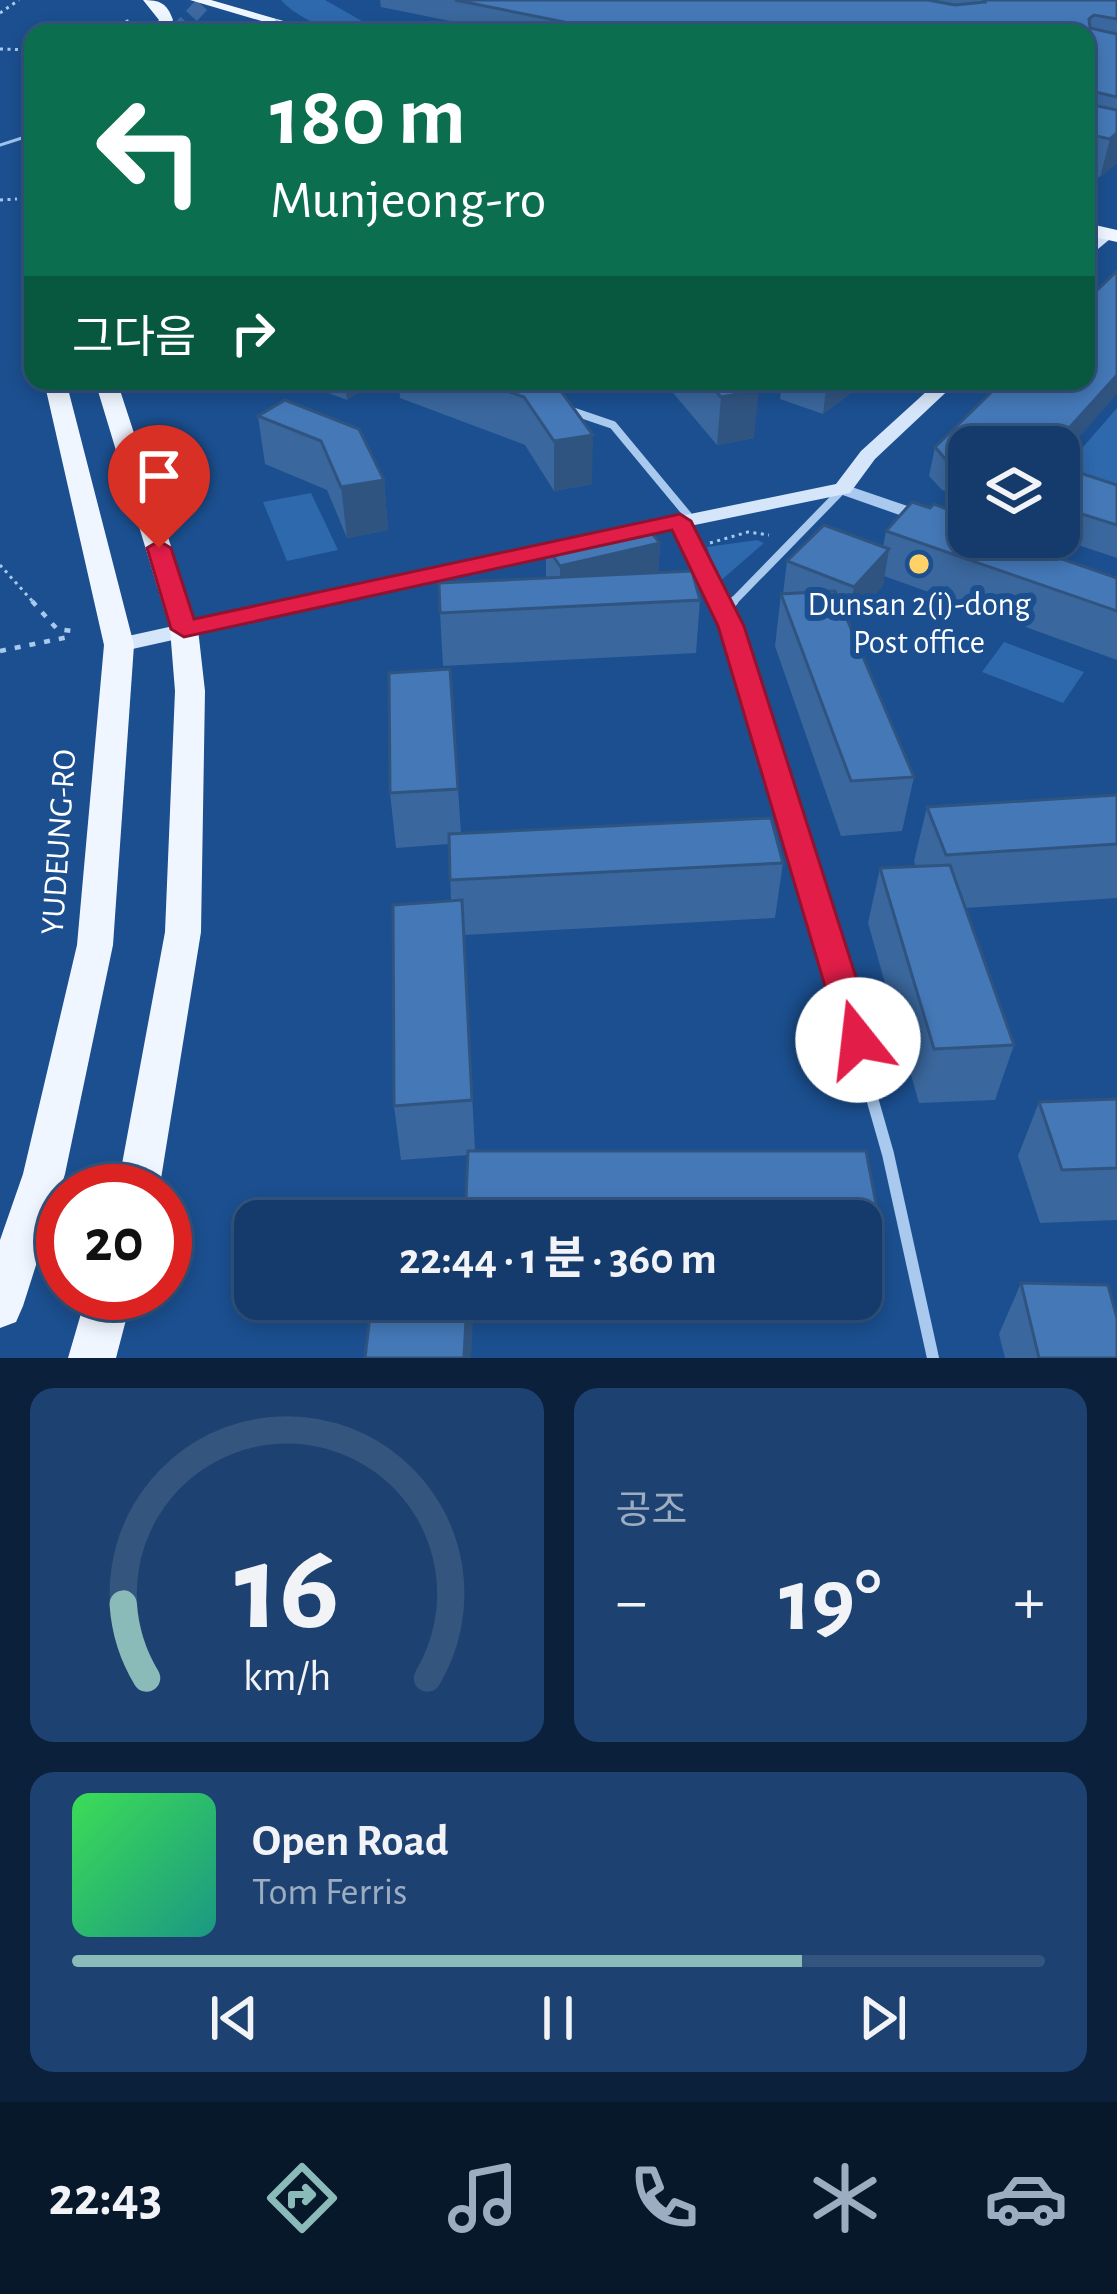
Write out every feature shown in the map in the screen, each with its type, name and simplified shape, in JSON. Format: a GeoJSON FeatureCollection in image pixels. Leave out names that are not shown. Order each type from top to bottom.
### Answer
{"type":"FeatureCollection","features":[{"type":"Feature","properties":{"kind":"main road"},"geometry":{"type":"LineString","coordinates":[[251,0],[279,24]]}},
{"type":"Feature","properties":{"kind":"main road"},"geometry":{"type":"LineString","coordinates":[[159,3],[201,6],[273,24]]}},
{"type":"Feature","properties":{"kind":"main road","name":"YUDEUNG-RO"},"geometry":{"type":"LineString","coordinates":[[0,1306],[44,1174],[95,945],[119,645],[57,390]]}},
{"type":"Feature","properties":{"kind":"main road"},"geometry":{"type":"LineString","coordinates":[[109,390],[184,629],[190,691],[183,932],[144,1164]]}},
{"type":"Feature","properties":{"kind":"main road"},"geometry":{"type":"LineString","coordinates":[[119,645],[843,489],[868,455],[939,390]]}},
{"type":"Feature","properties":{"kind":"main road"},"geometry":{"type":"LineString","coordinates":[[92,1358],[103,1320]]}},
{"type":"Feature","properties":{"kind":"street"},"geometry":{"type":"LineString","coordinates":[[843,489],[948,526]]}},
{"type":"Feature","properties":{"kind":"lane"},"geometry":{"type":"LineString","coordinates":[[553,405],[613,425],[685,520],[725,610],[880,1116],[933,1358]]}},
{"type":"Feature","properties":{"kind":"lane"},"geometry":{"type":"LineString","coordinates":[[725,610],[843,489]]}},
{"type":"Feature","properties":{"kind":"path"},"geometry":{"type":"LineString","coordinates":[[0,13],[19,0]]}},
{"type":"Feature","properties":{"kind":"path"},"geometry":{"type":"LineString","coordinates":[[0,200],[17,200]]}},
{"type":"Feature","properties":{"kind":"path"},"geometry":{"type":"LineString","coordinates":[[706,544],[748,532],[769,535]]}},
{"type":"Feature","properties":{"kind":"path"},"geometry":{"type":"LineString","coordinates":[[0,565],[57,629],[73,633],[0,651]]}},
{"type":"Feature","properties":{"kind":"shaded area"},"geometry":{"type":"Polygon","coordinates":[[[281,0],[325,0],[375,24],[318,24],[281,0]]]}},
{"type":"Feature","properties":{"kind":"shaded area"},"geometry":{"type":"Polygon","coordinates":[[[1117,408],[1117,486],[1080,474],[1080,451],[1117,408]]]}},
{"type":"Feature","properties":{"kind":"shaded area"},"geometry":{"type":"Polygon","coordinates":[[[311,493],[338,550],[287,561],[263,502],[311,493]]]}},
{"type":"Feature","properties":{"kind":"shaded area"},"geometry":{"type":"Polygon","coordinates":[[[764,543],[718,583],[707,547],[764,543]]]}},
{"type":"Feature","properties":{"kind":"shaded area"},"geometry":{"type":"Polygon","coordinates":[[[1004,642],[1084,672],[1063,703],[982,672],[1004,642]]]}},
{"type":"Feature","properties":{"kind":"building"},"geometry":{"type":"Polygon","coordinates":[[[455,0],[928,0],[955,5],[984,0],[1117,0],[1117,19],[1094,15],[1090,24],[574,24],[455,0]]]}},
{"type":"Feature","properties":{"kind":"building"},"geometry":{"type":"Polygon","coordinates":[[[1095,29],[1117,34],[1117,97],[1095,92],[1095,29]]]}},
{"type":"Feature","properties":{"kind":"building"},"geometry":{"type":"Polygon","coordinates":[[[1095,106],[1117,110],[1117,133],[1110,139],[1095,136],[1095,106]]]}},
{"type":"Feature","properties":{"kind":"building"},"geometry":{"type":"Polygon","coordinates":[[[1117,271],[1117,375],[1071,426],[957,426],[994,390],[1095,390],[1095,292],[1117,271]]]}},
{"type":"Feature","properties":{"kind":"building"},"geometry":{"type":"Polygon","coordinates":[[[504,390],[560,390],[593,435],[554,441],[524,397],[504,390]]]}},
{"type":"Feature","properties":{"kind":"building"},"geometry":{"type":"Polygon","coordinates":[[[715,390],[759,390],[721,397],[715,390]]]}},
{"type":"Feature","properties":{"kind":"building"},"geometry":{"type":"Polygon","coordinates":[[[285,400],[359,429],[384,480],[341,487],[321,441],[258,416],[285,400]]]}},
{"type":"Feature","properties":{"kind":"building"},"geometry":{"type":"Polygon","coordinates":[[[948,434],[948,461],[947,461],[935,447],[948,434]]]}},
{"type":"Feature","properties":{"kind":"building"},"geometry":{"type":"Polygon","coordinates":[[[1080,473],[1117,485],[1117,525],[1080,513],[1080,473]]]}},
{"type":"Feature","properties":{"kind":"building"},"geometry":{"type":"Polygon","coordinates":[[[912,502],[930,508],[934,504],[948,510],[948,552],[886,531],[912,502]]]}},
{"type":"Feature","properties":{"kind":"building"},"geometry":{"type":"Polygon","coordinates":[[[644,524],[660,543],[560,566],[546,546],[644,524]]]}},
{"type":"Feature","properties":{"kind":"building"},"geometry":{"type":"Polygon","coordinates":[[[824,525],[889,549],[854,587],[787,561],[824,525]]]}},
{"type":"Feature","properties":{"kind":"building"},"geometry":{"type":"Polygon","coordinates":[[[964,558],[1059,558],[1117,578],[1117,611],[964,558]]]}},
{"type":"Feature","properties":{"kind":"building"},"geometry":{"type":"Polygon","coordinates":[[[692,571],[700,600],[440,613],[439,583],[692,571]]]}},
{"type":"Feature","properties":{"kind":"building"},"geometry":{"type":"Polygon","coordinates":[[[835,591],[914,777],[851,781],[781,594],[835,591]]]}},
{"type":"Feature","properties":{"kind":"building"},"geometry":{"type":"Polygon","coordinates":[[[450,669],[458,789],[390,793],[389,673],[450,669]]]}},
{"type":"Feature","properties":{"kind":"building"},"geometry":{"type":"Polygon","coordinates":[[[1117,795],[1117,844],[946,855],[927,807],[1117,795]]]}},
{"type":"Feature","properties":{"kind":"building"},"geometry":{"type":"Polygon","coordinates":[[[771,818],[783,863],[450,880],[449,834],[771,818]]]}},
{"type":"Feature","properties":{"kind":"building"},"geometry":{"type":"Polygon","coordinates":[[[950,865],[1014,1045],[934,1049],[880,868],[950,865]]]}},
{"type":"Feature","properties":{"kind":"building"},"geometry":{"type":"Polygon","coordinates":[[[462,900],[472,1100],[394,1106],[393,905],[462,900]]]}},
{"type":"Feature","properties":{"kind":"building"},"geometry":{"type":"Polygon","coordinates":[[[1117,1099],[1117,1168],[1062,1170],[1039,1102],[1117,1099]]]}},
{"type":"Feature","properties":{"kind":"building"},"geometry":{"type":"Polygon","coordinates":[[[468,1151],[866,1151],[875,1200],[466,1200],[468,1151]]]}},
{"type":"Feature","properties":{"kind":"building"},"geometry":{"type":"Polygon","coordinates":[[[1021,1283],[1108,1285],[1117,1318],[1117,1358],[1039,1358],[1021,1283]]]}},
{"type":"Feature","properties":{"kind":"building"},"geometry":{"type":"Polygon","coordinates":[[[370,1320],[466,1320],[464,1358],[365,1358],[370,1320]]]}},
{"type":"Feature","properties":{"kind":"waterway"},"geometry":{"type":"LineString","coordinates":[[0,145],[22,138]]}},
{"type":"Feature","properties":{"kind":"tunnel"},"geometry":{"type":"LineString","coordinates":[[184,24],[206,0]]}},
{"type":"Feature","properties":{"kind":"place","name":"Dunsan 2(i)-dong Post office"},"geometry":{"type":"Point","coordinates":[919,564]}},
{"type":"Feature","properties":{"kind":"route"},"geometry":{"type":"LineString","coordinates":[[159,548],[184,629],[680,521],[731,626],[858,1040]]}}]}
